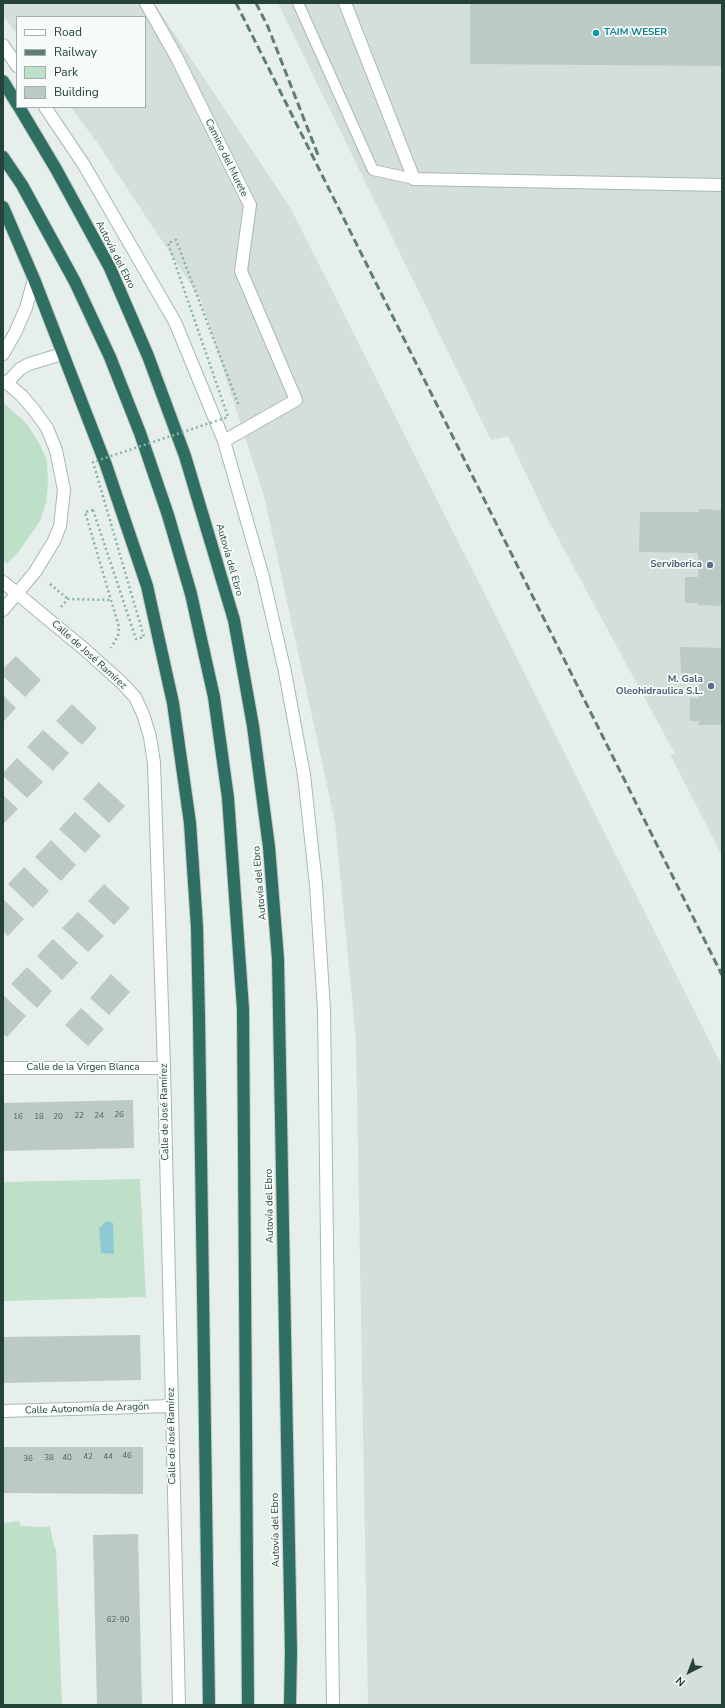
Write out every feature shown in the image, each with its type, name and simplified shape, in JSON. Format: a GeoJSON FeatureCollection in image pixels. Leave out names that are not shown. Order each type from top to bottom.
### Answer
{"type":"FeatureCollection","features":[{"type":"Feature","properties":{"kind":"highway"},"geometry":{"type":"LineString","coordinates":[[3,81],[16,102]]}},
{"type":"Feature","properties":{"kind":"highway","name":"Autovía del Ebro"},"geometry":{"type":"LineString","coordinates":[[20,108],[110,268],[148,356],[185,456],[234,620],[253,726],[269,847],[278,959],[291,1644],[290,1705]]}},
{"type":"Feature","properties":{"kind":"highway"},"geometry":{"type":"LineString","coordinates":[[3,157],[22,185],[75,282],[110,357],[140,433],[168,515],[191,594],[214,697],[228,798],[243,1009],[248,1705]]}},
{"type":"Feature","properties":{"kind":"highway"},"geometry":{"type":"LineString","coordinates":[[3,206],[34,279],[106,465],[146,586],[173,703],[190,823],[197,927],[199,1018],[209,1705]]}},
{"type":"Feature","properties":{"kind":"street","name":"Camino del Murete"},"geometry":{"type":"LineString","coordinates":[[146,3],[177,58],[250,205],[241,271],[296,400],[224,441]]}},
{"type":"Feature","properties":{"kind":"street"},"geometry":{"type":"LineString","coordinates":[[345,3],[414,179],[722,185]]}},
{"type":"Feature","properties":{"kind":"street"},"geometry":{"type":"LineString","coordinates":[[3,45],[16,64]]}},
{"type":"Feature","properties":{"kind":"street"},"geometry":{"type":"LineString","coordinates":[[46,108],[84,165],[175,322],[224,441],[263,576],[285,672],[304,775],[316,885],[324,1010],[333,1705]]}},
{"type":"Feature","properties":{"kind":"street"},"geometry":{"type":"LineString","coordinates":[[3,354],[15,333],[26,308],[34,279]]}},
{"type":"Feature","properties":{"kind":"street"},"geometry":{"type":"LineString","coordinates":[[3,610],[35,572],[54,541],[60,526],[64,490],[62,472],[56,450],[47,428],[34,410],[5,382],[20,369],[29,364],[62,354]]}},
{"type":"Feature","properties":{"kind":"street","name":"Calle de José Ramírez"},"geometry":{"type":"LineString","coordinates":[[3,582],[50,620],[122,683],[135,697],[143,714],[150,737],[154,763],[164,1068],[179,1705]]}},
{"type":"Feature","properties":{"kind":"street","name":"Calle de la Virgen Blanca"},"geometry":{"type":"LineString","coordinates":[[3,1068],[164,1068]]}},
{"type":"Feature","properties":{"kind":"street","name":"Calle Autonomía de Aragón"},"geometry":{"type":"LineString","coordinates":[[3,1411],[172,1406]]}},
{"type":"Feature","properties":{"kind":"lane"},"geometry":{"type":"LineString","coordinates":[[298,3],[373,170],[414,179]]}},
{"type":"Feature","properties":{"kind":"path"},"geometry":{"type":"LineString","coordinates":[[99,662],[118,636],[119,627],[85,512],[93,510],[136,639],[144,637],[94,462],[228,417],[168,243],[176,240],[239,406]]}},
{"type":"Feature","properties":{"kind":"path"},"geometry":{"type":"LineString","coordinates":[[35,572],[68,599],[111,600]]}},
{"type":"Feature","properties":{"kind":"path"},"geometry":{"type":"LineString","coordinates":[[50,620],[68,599]]}},
{"type":"Feature","properties":{"kind":"shaded area"},"geometry":{"type":"Polygon","coordinates":[[[3,3],[154,3],[291,209],[722,1066],[722,1705],[368,1705],[356,1040],[335,822],[264,496],[201,300],[98,144],[72,108],[146,108],[146,16],[16,16],[16,33],[3,15],[3,3]]]}},
{"type":"Feature","properties":{"kind":"shaded area"},"geometry":{"type":"Polygon","coordinates":[[[278,3],[722,3],[722,856],[670,754],[675,754],[546,516],[508,436],[491,440],[278,3]]]}},
{"type":"Feature","properties":{"kind":"green space"},"geometry":{"type":"Polygon","coordinates":[[[3,402],[27,424],[39,443],[47,460],[48,483],[46,503],[40,521],[20,550],[7,564],[3,561],[3,402]]]}},
{"type":"Feature","properties":{"kind":"green space"},"geometry":{"type":"Polygon","coordinates":[[[140,1179],[146,1297],[3,1301],[3,1182],[140,1179]]]}},
{"type":"Feature","properties":{"kind":"green space"},"geometry":{"type":"Polygon","coordinates":[[[19,1521],[21,1526],[50,1527],[56,1549],[62,1705],[3,1705],[3,1523],[19,1521]]]}},
{"type":"Feature","properties":{"kind":"water"},"geometry":{"type":"Polygon","coordinates":[[[107,1221],[113,1223],[114,1254],[101,1253],[99,1228],[107,1221]]]}},
{"type":"Feature","properties":{"kind":"building","name":"TAIM WESER"},"geometry":{"type":"Polygon","coordinates":[[[470,3],[722,3],[722,66],[470,64],[470,3]]]}},
{"type":"Feature","properties":{"kind":"building","name":"Serviberica"},"geometry":{"type":"Polygon","coordinates":[[[699,509],[722,510],[722,606],[685,603],[685,577],[698,577],[698,553],[639,552],[640,512],[699,512],[699,509]]]}},
{"type":"Feature","properties":{"kind":"building","name":"M. Gala Oleohidraulica S.L."},"geometry":{"type":"Polygon","coordinates":[[[680,647],[722,648],[722,725],[698,725],[699,721],[690,721],[690,698],[699,698],[699,674],[681,673],[680,647]]]}},
{"type":"Feature","properties":{"kind":"building"},"geometry":{"type":"Polygon","coordinates":[[[16,656],[41,680],[25,697],[3,676],[3,669],[16,656]]]}},
{"type":"Feature","properties":{"kind":"building"},"geometry":{"type":"Polygon","coordinates":[[[3,695],[16,708],[3,722],[3,695]]]}},
{"type":"Feature","properties":{"kind":"building"},"geometry":{"type":"Polygon","coordinates":[[[72,704],[97,728],[82,745],[56,721],[72,704]]]}},
{"type":"Feature","properties":{"kind":"building"},"geometry":{"type":"Polygon","coordinates":[[[43,730],[69,753],[53,771],[27,747],[43,730]]]}},
{"type":"Feature","properties":{"kind":"building"},"geometry":{"type":"Polygon","coordinates":[[[17,758],[43,782],[27,798],[3,776],[3,773],[17,758]]]}},
{"type":"Feature","properties":{"kind":"building"},"geometry":{"type":"Polygon","coordinates":[[[99,782],[125,806],[109,823],[83,799],[99,782]]]}},
{"type":"Feature","properties":{"kind":"building"},"geometry":{"type":"Polygon","coordinates":[[[3,795],[18,809],[3,824],[3,795]]]}},
{"type":"Feature","properties":{"kind":"building"},"geometry":{"type":"Polygon","coordinates":[[[75,812],[101,836],[85,853],[59,829],[75,812]]]}},
{"type":"Feature","properties":{"kind":"building"},"geometry":{"type":"Polygon","coordinates":[[[51,840],[76,865],[61,881],[35,857],[51,840]]]}},
{"type":"Feature","properties":{"kind":"building"},"geometry":{"type":"Polygon","coordinates":[[[24,867],[49,891],[33,908],[8,884],[24,867]]]}},
{"type":"Feature","properties":{"kind":"building"},"geometry":{"type":"Polygon","coordinates":[[[104,884],[130,908],[114,925],[88,901],[104,884]]]}},
{"type":"Feature","properties":{"kind":"building"},"geometry":{"type":"Polygon","coordinates":[[[3,899],[24,919],[8,936],[3,931],[3,899]]]}},
{"type":"Feature","properties":{"kind":"building"},"geometry":{"type":"Polygon","coordinates":[[[78,912],[104,936],[88,952],[62,928],[78,912]]]}},
{"type":"Feature","properties":{"kind":"building"},"geometry":{"type":"Polygon","coordinates":[[[53,939],[78,963],[62,980],[37,956],[53,939]]]}},
{"type":"Feature","properties":{"kind":"building"},"geometry":{"type":"Polygon","coordinates":[[[27,967],[52,991],[37,1008],[11,984],[27,967]]]}},
{"type":"Feature","properties":{"kind":"building"},"geometry":{"type":"Polygon","coordinates":[[[111,974],[130,992],[109,1015],[90,998],[111,974]]]}},
{"type":"Feature","properties":{"kind":"building"},"geometry":{"type":"Polygon","coordinates":[[[3,995],[26,1016],[7,1037],[3,1034],[3,995]]]}},
{"type":"Feature","properties":{"kind":"building"},"geometry":{"type":"Polygon","coordinates":[[[81,1008],[104,1029],[88,1046],[65,1025],[81,1008]]]}},
{"type":"Feature","properties":{"kind":"building"},"geometry":{"type":"Polygon","coordinates":[[[133,1100],[134,1148],[3,1151],[3,1103],[133,1100]]]}},
{"type":"Feature","properties":{"kind":"building"},"geometry":{"type":"Polygon","coordinates":[[[140,1335],[141,1380],[3,1383],[3,1337],[140,1335]]]}},
{"type":"Feature","properties":{"kind":"building"},"geometry":{"type":"Polygon","coordinates":[[[3,1447],[143,1447],[143,1494],[3,1493],[3,1447]]]}},
{"type":"Feature","properties":{"kind":"building"},"geometry":{"type":"Polygon","coordinates":[[[138,1534],[142,1705],[97,1705],[93,1535],[138,1534]]]}},
{"type":"Feature","properties":{"kind":"railway"},"geometry":{"type":"LineString","coordinates":[[236,3],[722,975]]}},
{"type":"Feature","properties":{"kind":"railway"},"geometry":{"type":"LineString","coordinates":[[256,3],[268,27],[318,155]]}},
{"type":"Feature","properties":{"kind":"place","name":"TAIM WESER"},"geometry":{"type":"Point","coordinates":[596,33]}},
{"type":"Feature","properties":{"kind":"place","name":"Serviberica"},"geometry":{"type":"Point","coordinates":[710,565]}},
{"type":"Feature","properties":{"kind":"place","name":"M. Gala Oleohidraulica S.L."},"geometry":{"type":"Point","coordinates":[711,686]}}]}
